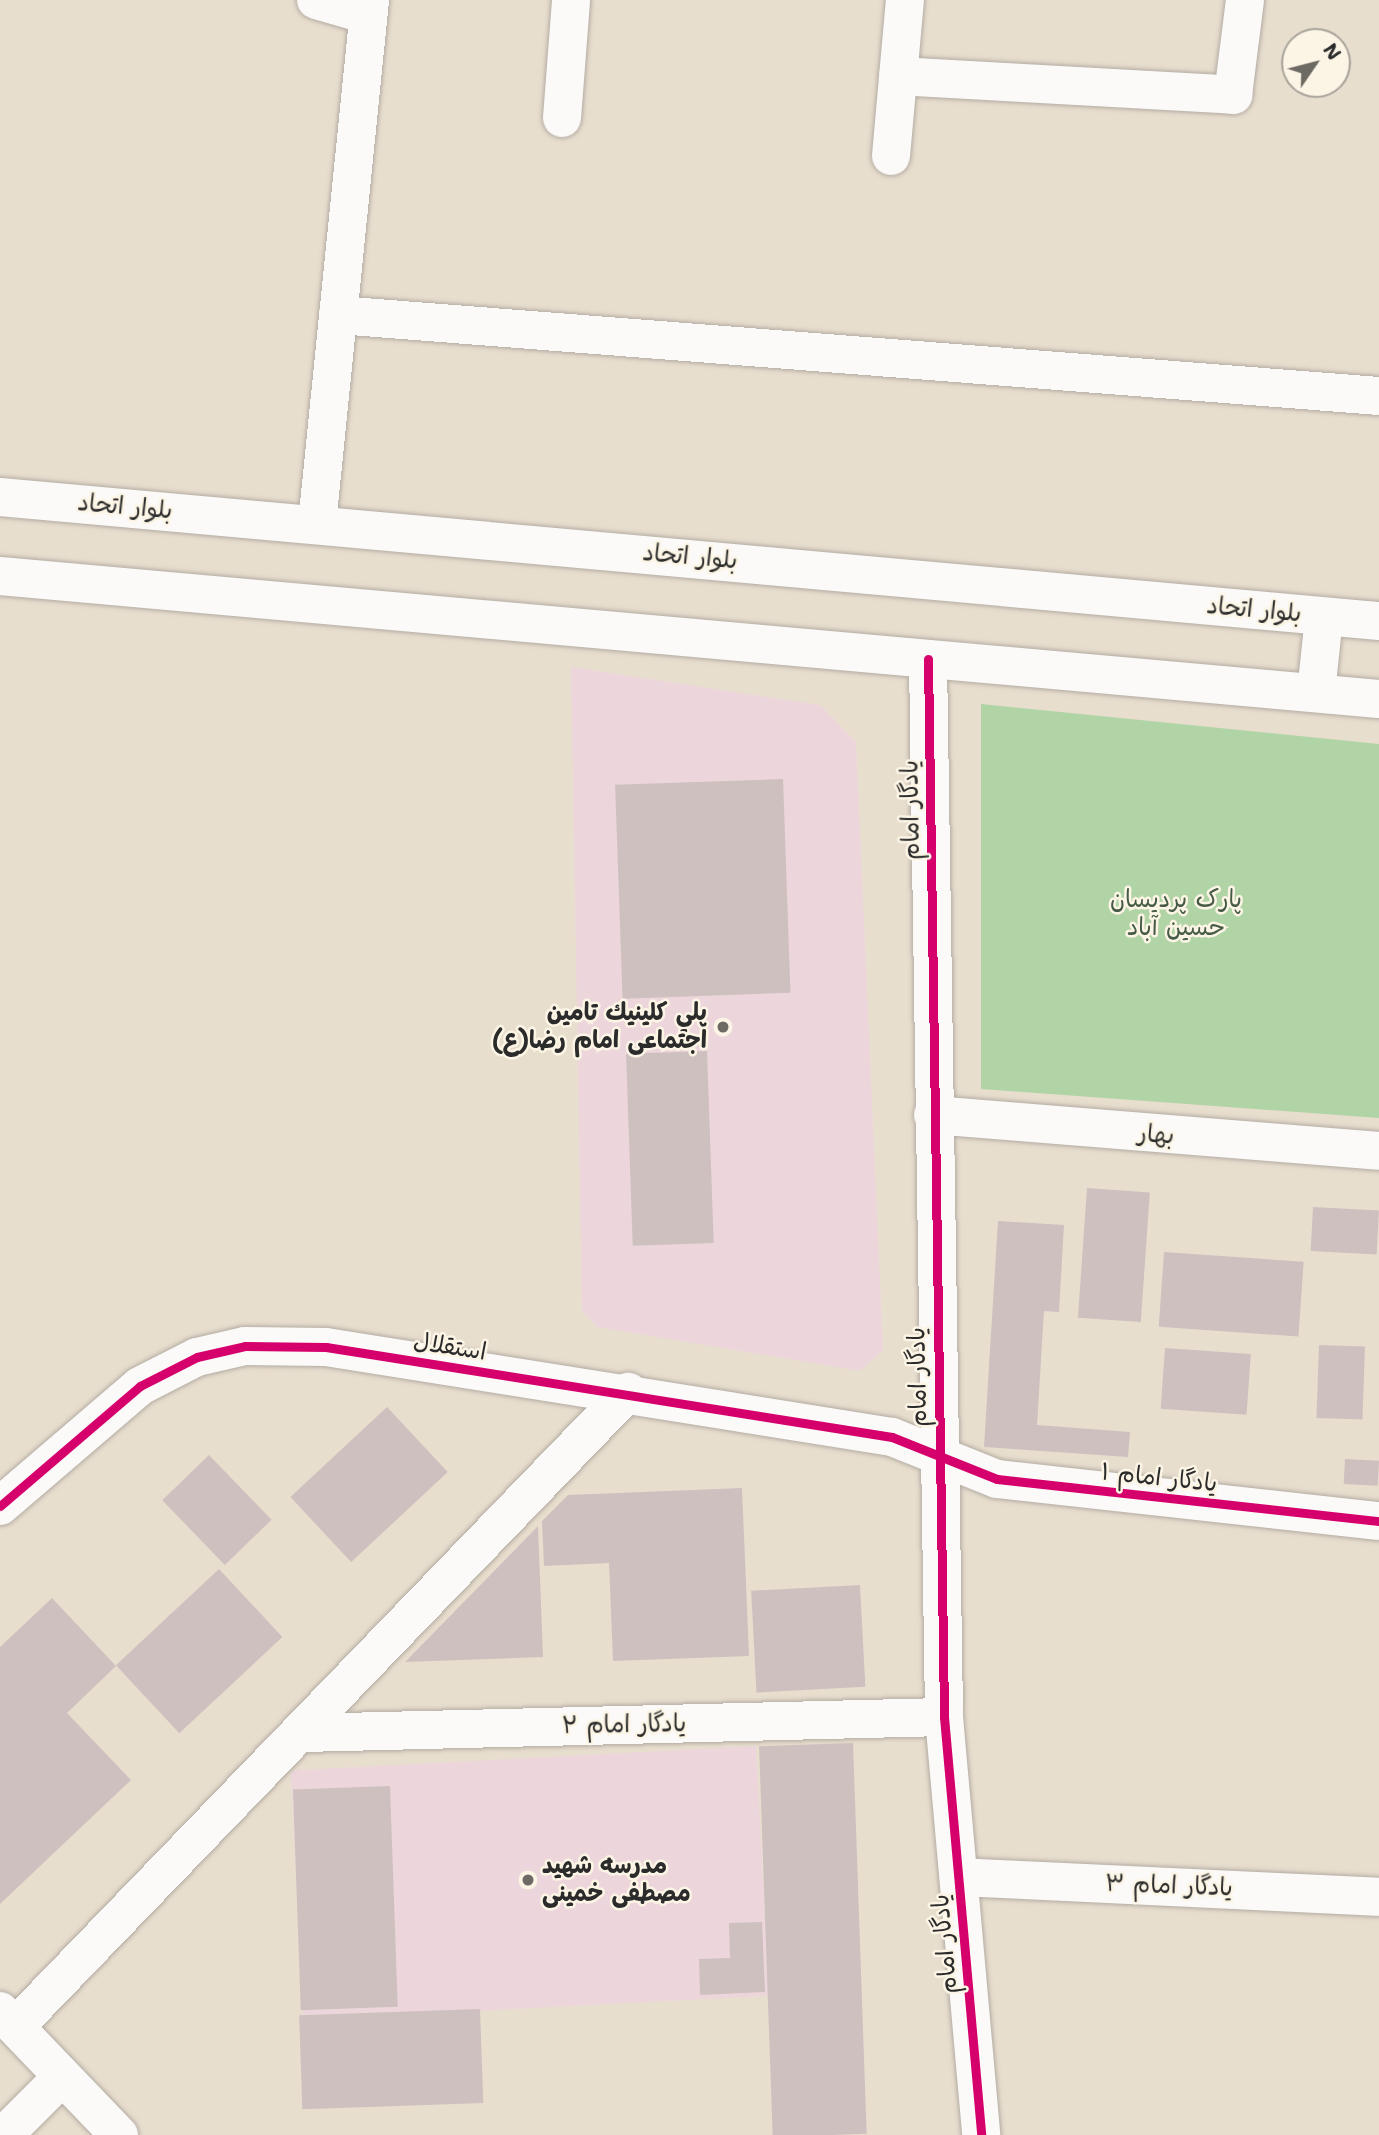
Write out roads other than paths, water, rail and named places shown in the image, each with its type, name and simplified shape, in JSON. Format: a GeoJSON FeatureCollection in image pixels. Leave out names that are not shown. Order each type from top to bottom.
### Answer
{"type":"FeatureCollection","features":[{"type":"Feature","properties":{"kind":"street"},"geometry":{"type":"LineString","coordinates":[[316,0],[369,7],[317,524]]}},
{"type":"Feature","properties":{"kind":"street"},"geometry":{"type":"LineString","coordinates":[[562,118],[571,0]]}},
{"type":"Feature","properties":{"kind":"street"},"geometry":{"type":"LineString","coordinates":[[891,156],[905,0]]}},
{"type":"Feature","properties":{"kind":"street"},"geometry":{"type":"LineString","coordinates":[[898,76],[1233,95],[1245,0]]}},
{"type":"Feature","properties":{"kind":"street"},"geometry":{"type":"LineString","coordinates":[[338,315],[1379,396]]}},
{"type":"Feature","properties":{"kind":"street","name":"بلوار اتحاد"},"geometry":{"type":"LineString","coordinates":[[0,497],[1379,621]]}},
{"type":"Feature","properties":{"kind":"street"},"geometry":{"type":"LineString","coordinates":[[0,576],[1379,699]]}},
{"type":"Feature","properties":{"kind":"street"},"geometry":{"type":"LineString","coordinates":[[1316,693],[1324,617]]}},
{"type":"Feature","properties":{"kind":"street","name":"یادگار امام"},"geometry":{"type":"LineString","coordinates":[[928,659],[944,1717],[981,2135]]}},
{"type":"Feature","properties":{"kind":"street","name":"بهار"},"geometry":{"type":"LineString","coordinates":[[933,1115],[1379,1151]]}},
{"type":"Feature","properties":{"kind":"street","name":"استقلال"},"geometry":{"type":"LineString","coordinates":[[0,1506],[141,1386],[197,1357],[246,1346],[326,1347],[628,1392],[891,1437],[939,1457]]}},
{"type":"Feature","properties":{"kind":"street"},"geometry":{"type":"LineString","coordinates":[[119,2135],[8,2019],[303,1733],[628,1392]]}},
{"type":"Feature","properties":{"kind":"street","name":"یادگار امام ۱"},"geometry":{"type":"LineString","coordinates":[[939,1457],[997,1479],[1379,1521]]}},
{"type":"Feature","properties":{"kind":"street","name":"یادگار امام ۲"},"geometry":{"type":"LineString","coordinates":[[303,1733],[944,1717]]}},
{"type":"Feature","properties":{"kind":"street","name":"یادگار امام ۳"},"geometry":{"type":"LineString","coordinates":[[959,1877],[1379,1897]]}},
{"type":"Feature","properties":{"kind":"street"},"geometry":{"type":"LineString","coordinates":[[4,2135],[62,2077]]}},
{"type":"Feature","properties":{"kind":"place","name":"پلي كلينيك تامین اجتماعی امام رضا(ع)"},"geometry":{"type":"Point","coordinates":[723,1027]}},
{"type":"Feature","properties":{"kind":"place","name":"مدرسه شهید مصطفی خمینی"},"geometry":{"type":"Point","coordinates":[528,1880]}},
{"type":"Feature","properties":{"kind":"park label","name":"پارک پردیسان حسین آباد"},"geometry":{"type":"Point","coordinates":[1176,914]}}]}
